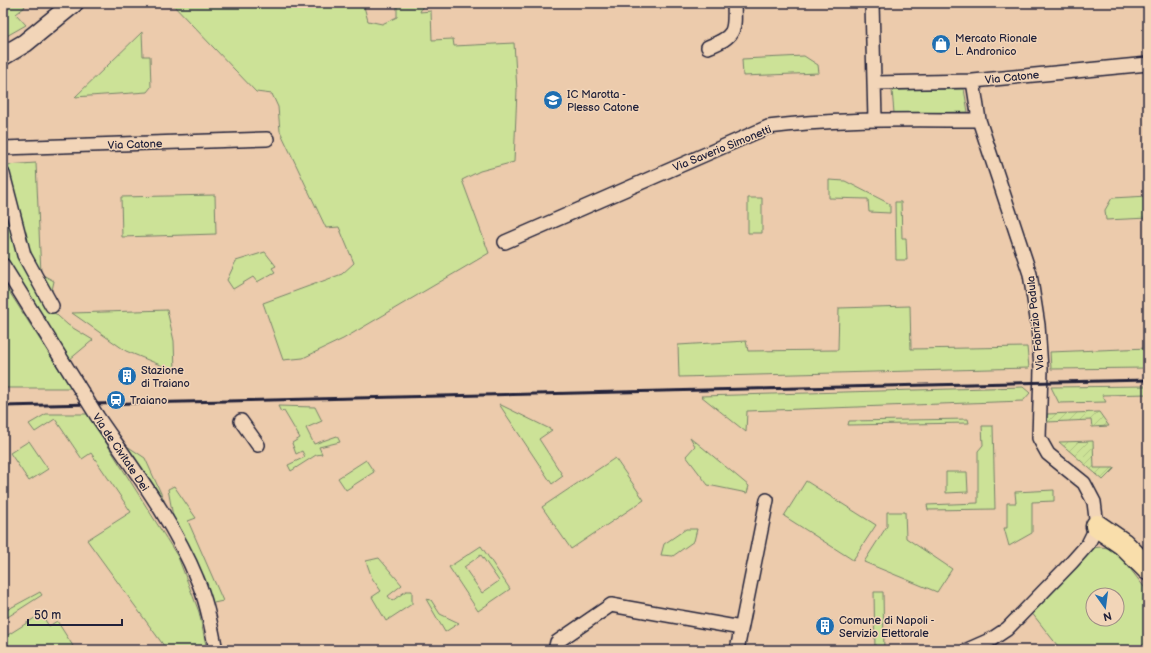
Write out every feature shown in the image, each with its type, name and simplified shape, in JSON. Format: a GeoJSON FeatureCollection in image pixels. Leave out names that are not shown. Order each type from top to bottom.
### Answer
{"type":"FeatureCollection","features":[{"type":"Feature","properties":{"kind":"highway"},"geometry":{"type":"LineString","coordinates":[[1097,526],[1123,544],[1148,569]]}},
{"type":"Feature","properties":{"kind":"street"},"geometry":{"type":"LineString","coordinates":[[3,56],[25,43],[74,3]]}},
{"type":"Feature","properties":{"kind":"street"},"geometry":{"type":"LineString","coordinates":[[708,47],[729,36],[735,28],[734,3]]}},
{"type":"Feature","properties":{"kind":"street"},"geometry":{"type":"LineString","coordinates":[[872,3],[875,120]]}},
{"type":"Feature","properties":{"kind":"street","name":"Via Catone"},"geometry":{"type":"LineString","coordinates":[[875,83],[973,81],[1148,64]]}},
{"type":"Feature","properties":{"kind":"street","name":"Via Fabrizio Padula"},"geometry":{"type":"LineString","coordinates":[[973,81],[978,120],[1030,274],[1038,325],[1041,369],[1038,438],[1048,454],[1084,482],[1094,502],[1097,526]]}},
{"type":"Feature","properties":{"kind":"street","name":"Via Saverio Simonetti"},"geometry":{"type":"LineString","coordinates":[[505,242],[768,127],[875,120],[978,120]]}},
{"type":"Feature","properties":{"kind":"street","name":"Via Catone"},"geometry":{"type":"LineString","coordinates":[[3,148],[267,139]]}},
{"type":"Feature","properties":{"kind":"street"},"geometry":{"type":"LineString","coordinates":[[3,174],[24,255],[52,306]]}},
{"type":"Feature","properties":{"kind":"street","name":"Via de Civitate Dei"},"geometry":{"type":"LineString","coordinates":[[3,265],[97,416],[168,522],[197,579],[208,612],[216,650]]}},
{"type":"Feature","properties":{"kind":"street"},"geometry":{"type":"LineString","coordinates":[[241,421],[258,444]]}},
{"type":"Feature","properties":{"kind":"street"},"geometry":{"type":"LineString","coordinates":[[737,650],[767,500]]}},
{"type":"Feature","properties":{"kind":"street"},"geometry":{"type":"LineString","coordinates":[[967,650],[992,639],[1008,628],[1088,544],[1097,526]]}},
{"type":"Feature","properties":{"kind":"street"},"geometry":{"type":"LineString","coordinates":[[556,650],[556,642],[611,605],[742,628]]}},
{"type":"Feature","properties":{"kind":"green space"},"geometry":{"type":"Polygon","coordinates":[[[3,3],[22,3],[25,7],[16,14],[26,25],[3,38],[3,3]]]}},
{"type":"Feature","properties":{"kind":"green space"},"geometry":{"type":"Polygon","coordinates":[[[171,3],[363,3],[368,21],[382,24],[397,17],[397,4],[424,3],[420,12],[431,11],[432,40],[453,39],[454,46],[514,43],[517,90],[514,162],[480,171],[462,180],[489,253],[343,339],[303,358],[283,360],[263,303],[342,274],[354,263],[339,227],[326,228],[280,131],[278,107],[272,94],[256,92],[171,3]]]}},
{"type":"Feature","properties":{"kind":"green space"},"geometry":{"type":"Polygon","coordinates":[[[142,32],[143,56],[150,56],[151,87],[147,92],[75,97],[142,32]]]}},
{"type":"Feature","properties":{"kind":"green space"},"geometry":{"type":"Polygon","coordinates":[[[804,56],[818,65],[819,73],[743,76],[742,59],[804,56]]]}},
{"type":"Feature","properties":{"kind":"green space"},"geometry":{"type":"Polygon","coordinates":[[[964,89],[968,112],[894,113],[892,90],[964,89]]]}},
{"type":"Feature","properties":{"kind":"green space"},"geometry":{"type":"Polygon","coordinates":[[[36,163],[41,274],[54,281],[51,295],[35,268],[18,217],[6,165],[36,163]]]}},
{"type":"Feature","properties":{"kind":"green space"},"geometry":{"type":"Polygon","coordinates":[[[829,180],[845,181],[890,204],[890,213],[869,212],[868,199],[829,198],[829,180]]]}},
{"type":"Feature","properties":{"kind":"green space"},"geometry":{"type":"Polygon","coordinates":[[[215,195],[216,234],[122,237],[121,197],[215,195]]]}},
{"type":"Feature","properties":{"kind":"green space"},"geometry":{"type":"Polygon","coordinates":[[[1148,196],[1148,218],[1106,220],[1105,210],[1112,198],[1148,196]]]}},
{"type":"Feature","properties":{"kind":"green space"},"geometry":{"type":"Polygon","coordinates":[[[3,197],[49,308],[68,325],[93,340],[69,360],[3,254],[3,197]]]}},
{"type":"Feature","properties":{"kind":"green space"},"geometry":{"type":"Polygon","coordinates":[[[748,198],[762,198],[762,233],[748,233],[748,198]]]}},
{"type":"Feature","properties":{"kind":"green space"},"geometry":{"type":"Polygon","coordinates":[[[895,202],[901,202],[902,238],[906,238],[907,260],[896,260],[895,202]]]}},
{"type":"Feature","properties":{"kind":"green space"},"geometry":{"type":"Polygon","coordinates":[[[265,252],[276,266],[272,268],[275,272],[257,282],[253,277],[233,289],[227,280],[236,261],[265,252]]]}},
{"type":"Feature","properties":{"kind":"green space"},"geometry":{"type":"Polygon","coordinates":[[[3,282],[71,388],[3,388],[3,282]]]}},
{"type":"Feature","properties":{"kind":"green space"},"geometry":{"type":"Polygon","coordinates":[[[910,306],[911,349],[1027,347],[1029,368],[679,377],[678,345],[746,341],[748,351],[838,350],[839,308],[910,306]]]}},
{"type":"Feature","properties":{"kind":"green space"},"geometry":{"type":"Polygon","coordinates":[[[167,310],[174,341],[175,371],[126,351],[72,313],[167,310]]]}},
{"type":"Feature","properties":{"kind":"green space"},"geometry":{"type":"Polygon","coordinates":[[[1148,348],[1148,368],[1051,369],[1050,352],[1148,348]]]}},
{"type":"Feature","properties":{"kind":"green space"},"geometry":{"type":"Polygon","coordinates":[[[1148,386],[1148,394],[1102,395],[1106,402],[1059,403],[1051,387],[1148,386]]]}},
{"type":"Feature","properties":{"kind":"green space"},"geometry":{"type":"Polygon","coordinates":[[[1023,387],[1030,393],[1023,401],[747,411],[746,432],[701,396],[1023,387]]]}},
{"type":"Feature","properties":{"kind":"green space"},"geometry":{"type":"Polygon","coordinates":[[[499,404],[552,430],[539,439],[563,476],[552,484],[499,404]]]}},
{"type":"Feature","properties":{"kind":"green space"},"geometry":{"type":"Polygon","coordinates":[[[278,406],[315,407],[322,421],[306,428],[314,444],[337,436],[340,442],[319,447],[322,454],[316,455],[291,471],[288,465],[305,457],[302,451],[296,454],[292,443],[300,438],[284,411],[281,412],[278,406]]]}},
{"type":"Feature","properties":{"kind":"green space"},"geometry":{"type":"Polygon","coordinates":[[[1099,412],[1109,426],[1092,427],[1091,420],[1047,422],[1047,414],[1099,412]]]}},
{"type":"Feature","properties":{"kind":"green space"},"geometry":{"type":"Polygon","coordinates":[[[46,414],[88,414],[178,557],[199,612],[207,650],[167,650],[87,540],[131,512],[91,453],[82,459],[55,419],[35,432],[29,424],[46,414]]]}},
{"type":"Feature","properties":{"kind":"green space"},"geometry":{"type":"Polygon","coordinates":[[[968,419],[969,423],[848,425],[849,421],[968,419]]]}},
{"type":"Feature","properties":{"kind":"green space"},"geometry":{"type":"Polygon","coordinates":[[[982,426],[993,426],[995,509],[928,510],[927,505],[978,503],[978,451],[983,445],[982,426]]]}},
{"type":"Feature","properties":{"kind":"green space"},"geometry":{"type":"Polygon","coordinates":[[[690,437],[749,486],[747,493],[708,485],[686,456],[695,446],[690,437]]]}},
{"type":"Feature","properties":{"kind":"green space"},"geometry":{"type":"Polygon","coordinates":[[[29,441],[48,469],[29,481],[10,453],[29,441]]]}},
{"type":"Feature","properties":{"kind":"green space"},"geometry":{"type":"Polygon","coordinates":[[[1093,441],[1094,468],[1115,468],[1103,480],[1059,442],[1093,441]]]}},
{"type":"Feature","properties":{"kind":"green space"},"geometry":{"type":"Polygon","coordinates":[[[121,442],[145,458],[164,500],[162,507],[121,442]]]}},
{"type":"Feature","properties":{"kind":"green space"},"geometry":{"type":"Polygon","coordinates":[[[615,458],[644,500],[571,549],[542,507],[615,458]]]}},
{"type":"Feature","properties":{"kind":"green space"},"geometry":{"type":"Polygon","coordinates":[[[366,460],[374,472],[346,490],[338,478],[366,460]]]}},
{"type":"Feature","properties":{"kind":"green space"},"geometry":{"type":"Polygon","coordinates":[[[946,472],[967,472],[968,492],[946,493],[946,472]]]}},
{"type":"Feature","properties":{"kind":"green space"},"geometry":{"type":"Polygon","coordinates":[[[806,481],[876,525],[853,560],[784,516],[806,481]]]}},
{"type":"Feature","properties":{"kind":"green space"},"geometry":{"type":"Polygon","coordinates":[[[174,486],[196,518],[188,521],[223,601],[209,604],[176,533],[168,489],[174,486]]]}},
{"type":"Feature","properties":{"kind":"green space"},"geometry":{"type":"Polygon","coordinates":[[[1054,490],[1054,501],[1032,502],[1032,533],[1009,546],[1004,528],[1007,528],[1007,503],[1016,503],[1015,492],[1054,490]]]}},
{"type":"Feature","properties":{"kind":"green space"},"geometry":{"type":"Polygon","coordinates":[[[887,512],[905,512],[906,538],[952,569],[937,592],[864,562],[887,526],[887,512]]]}},
{"type":"Feature","properties":{"kind":"green space"},"geometry":{"type":"Polygon","coordinates":[[[686,529],[697,529],[694,541],[673,556],[661,555],[664,544],[686,529]]]}},
{"type":"Feature","properties":{"kind":"green space"},"geometry":{"type":"Polygon","coordinates":[[[481,546],[510,589],[478,611],[449,567],[481,546]],[[481,555],[464,567],[482,593],[499,581],[481,555]]]}},
{"type":"Feature","properties":{"kind":"green space"},"geometry":{"type":"Polygon","coordinates":[[[1092,548],[1108,548],[1121,557],[1148,592],[1148,650],[1061,650],[1031,612],[1092,548]]]}},
{"type":"Feature","properties":{"kind":"green space"},"geometry":{"type":"Polygon","coordinates":[[[379,558],[402,585],[388,596],[392,601],[406,591],[412,591],[412,604],[386,621],[372,597],[381,591],[372,578],[366,561],[379,558]]]}},
{"type":"Feature","properties":{"kind":"green space"},"geometry":{"type":"Polygon","coordinates":[[[40,592],[42,595],[3,620],[3,612],[40,592]]]}},
{"type":"Feature","properties":{"kind":"green space"},"geometry":{"type":"Polygon","coordinates":[[[874,592],[883,592],[884,650],[875,650],[874,592]]]}},
{"type":"Feature","properties":{"kind":"green space"},"geometry":{"type":"Polygon","coordinates":[[[426,599],[431,600],[440,614],[459,623],[445,632],[426,599]]]}},
{"type":"Feature","properties":{"kind":"green space"},"geometry":{"type":"Polygon","coordinates":[[[41,614],[49,626],[57,621],[73,646],[66,650],[3,650],[3,638],[41,614]]]}},
{"type":"Feature","properties":{"kind":"railway"},"geometry":{"type":"LineString","coordinates":[[3,406],[1148,380]]}},
{"type":"Feature","properties":{"kind":"place","name":"Mercato Rionale L. Andronico"},"geometry":{"type":"Point","coordinates":[941,44]}},
{"type":"Feature","properties":{"kind":"place","name":"IC Marotta - Plesso Catone"},"geometry":{"type":"Point","coordinates":[553,100]}},
{"type":"Feature","properties":{"kind":"place","name":"Stazione di Traiano"},"geometry":{"type":"Point","coordinates":[127,376]}},
{"type":"Feature","properties":{"kind":"place","name":"Traiano"},"geometry":{"type":"Point","coordinates":[116,400]}},
{"type":"Feature","properties":{"kind":"place","name":"Comune di Napoli - Servizio Elettorale"},"geometry":{"type":"Point","coordinates":[825,626]}}]}
